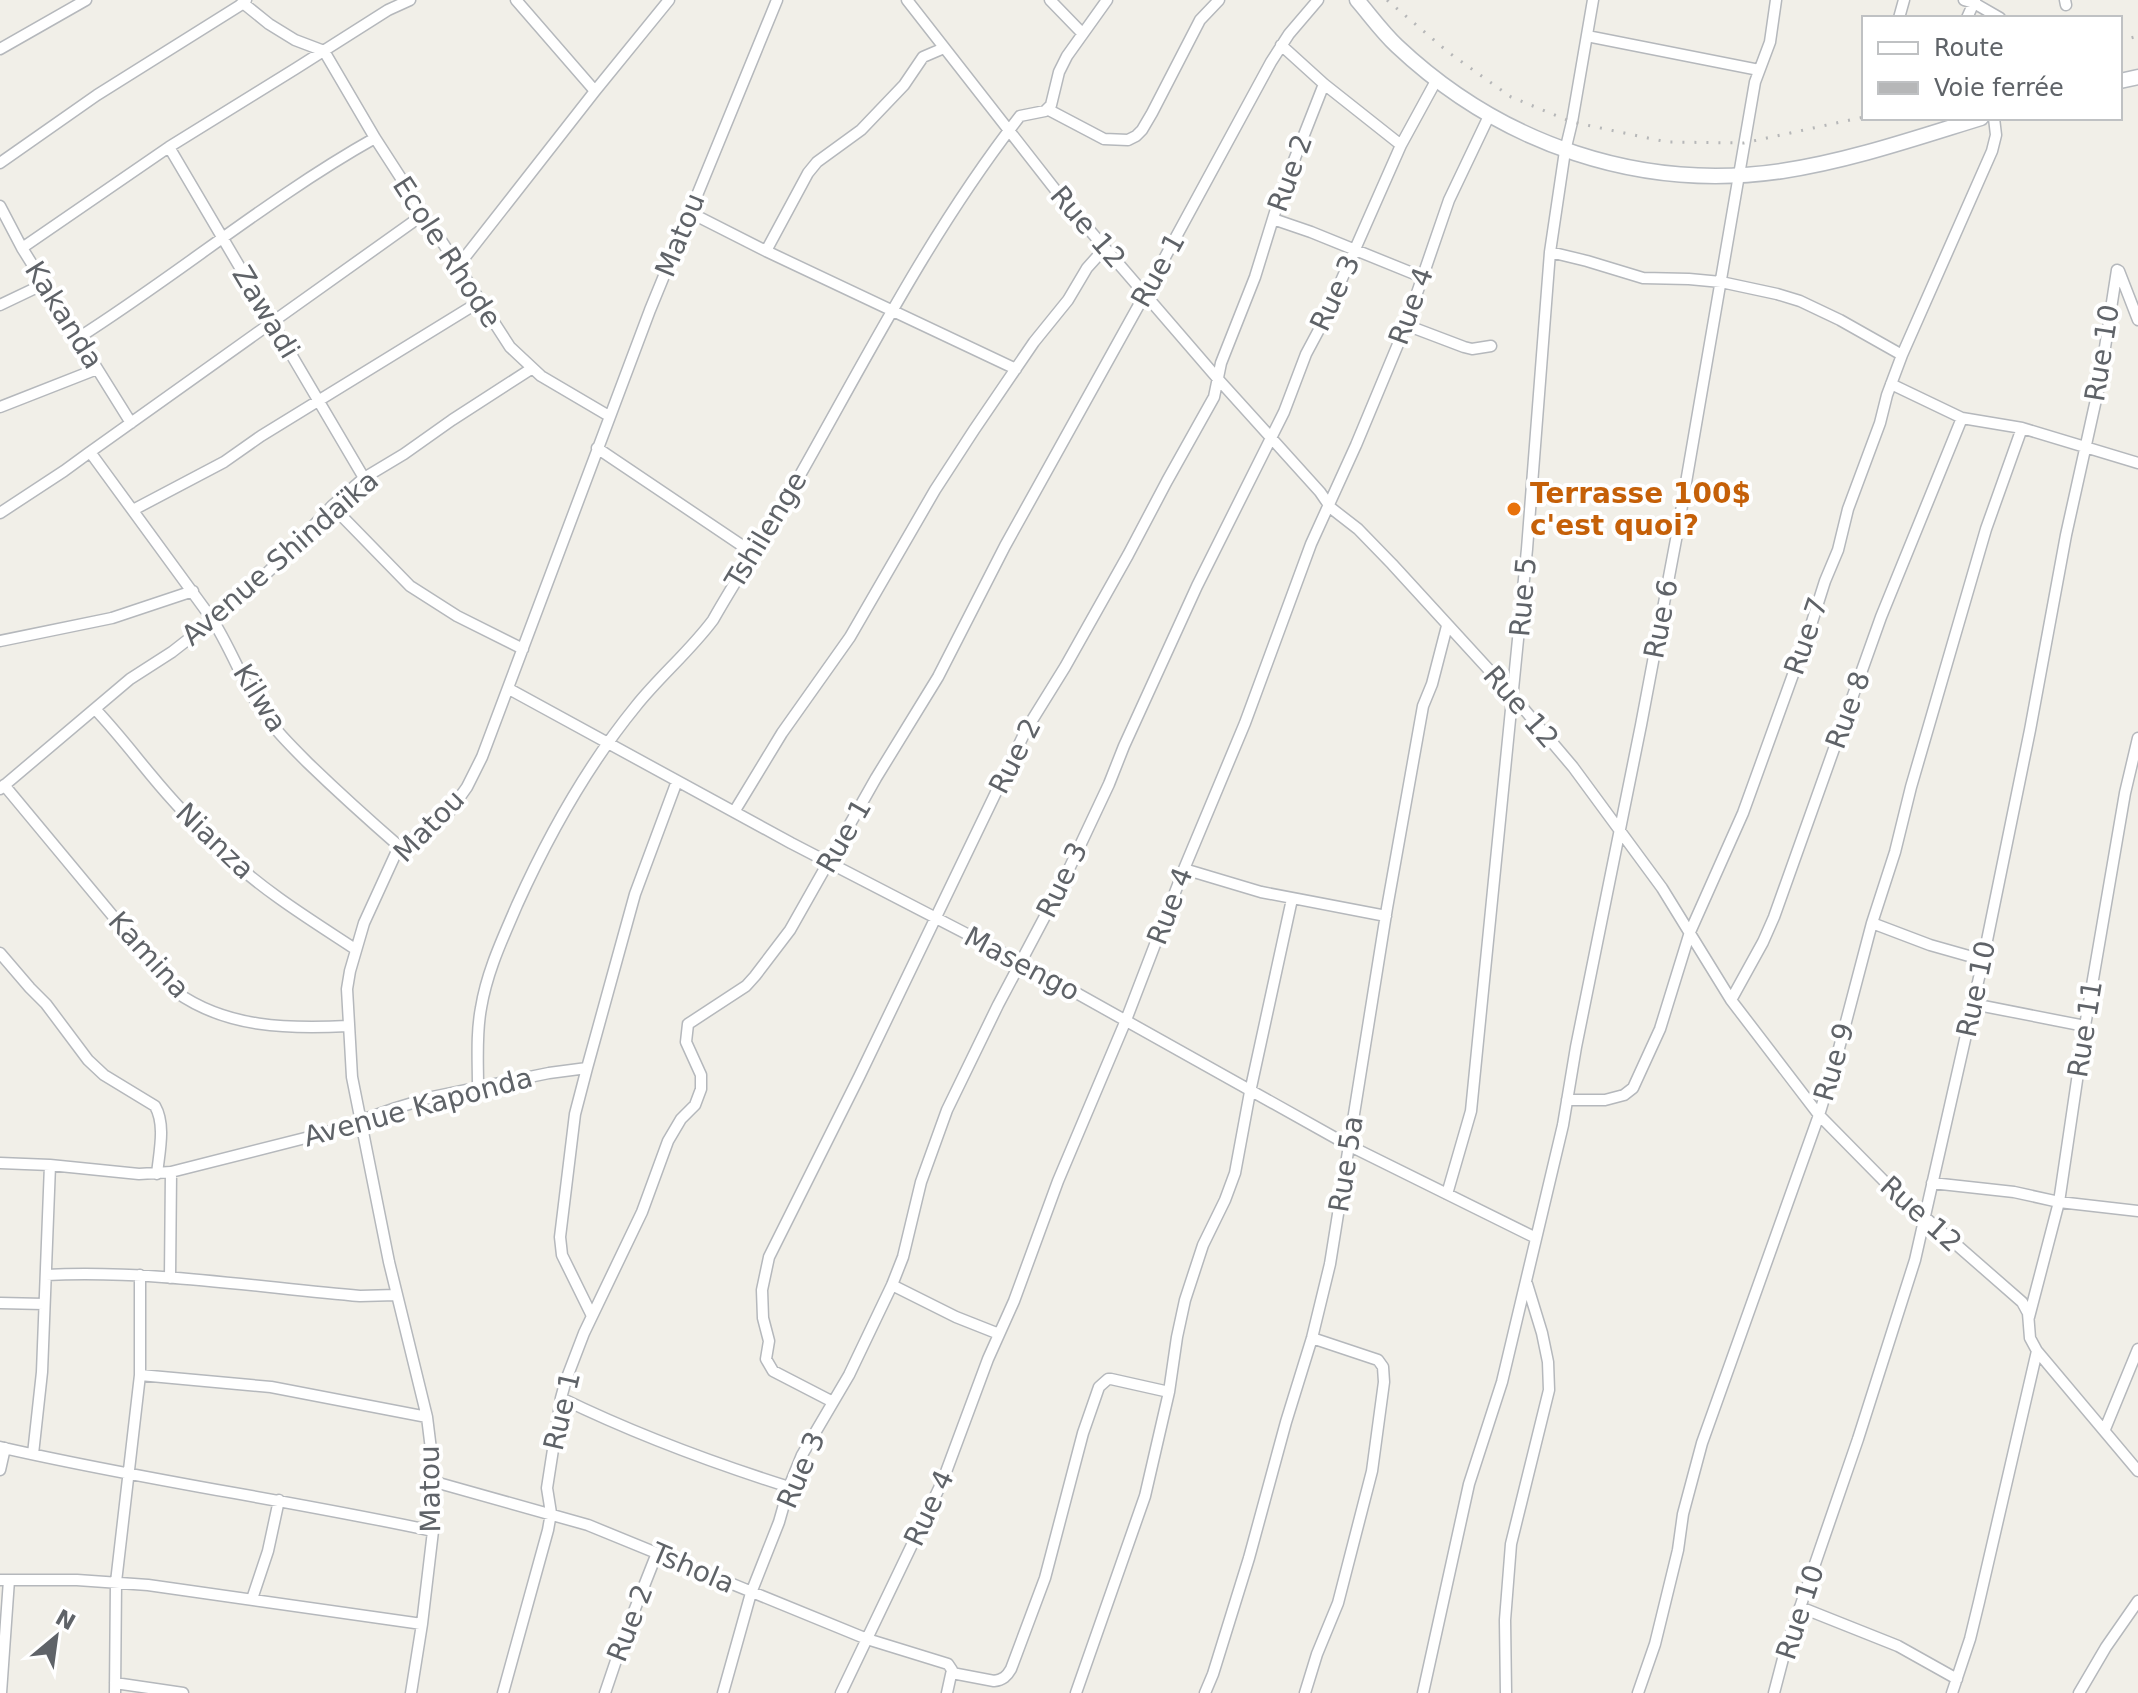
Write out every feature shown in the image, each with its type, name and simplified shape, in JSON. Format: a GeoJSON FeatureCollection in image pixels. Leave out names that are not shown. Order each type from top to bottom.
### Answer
{"type":"FeatureCollection","features":[{"type":"Feature","properties":{"kind":"main road"},"geometry":{"type":"LineString","coordinates":[[1357,0],[1396,45],[1489,116],[1565,151],[1641,169],[1738,175],[1807,167],[1975,120]]}},
{"type":"Feature","properties":{"kind":"street"},"geometry":{"type":"LineString","coordinates":[[0,49],[86,0]]}},
{"type":"Feature","properties":{"kind":"street"},"geometry":{"type":"LineString","coordinates":[[379,0],[388,10]]}},
{"type":"Feature","properties":{"kind":"street"},"geometry":{"type":"LineString","coordinates":[[22,248],[169,147],[388,10],[410,0]]}},
{"type":"Feature","properties":{"kind":"street"},"geometry":{"type":"LineString","coordinates":[[516,0],[595,91]]}},
{"type":"Feature","properties":{"kind":"street"},"geometry":{"type":"LineString","coordinates":[[458,266],[669,0]]}},
{"type":"Feature","properties":{"kind":"street","name":"Matou"},"geometry":{"type":"LineString","coordinates":[[411,1693],[433,1531],[435,1482],[427,1417],[396,1295],[352,1077],[347,989],[355,949],[400,847],[440,819],[459,800],[482,757],[609,416],[777,0]]}},
{"type":"Feature","properties":{"kind":"street","name":"Rue 12"},"geometry":{"type":"LineString","coordinates":[[907,0],[1061,197],[1218,379],[1320,492],[1329,506],[1368,539],[1512,695],[1573,767],[1690,932],[1731,1000],[1819,1115],[1887,1184],[2022,1302],[2029,1319],[2028,1332],[2037,1351],[2138,1471]]}},
{"type":"Feature","properties":{"kind":"street"},"geometry":{"type":"LineString","coordinates":[[1050,0],[1082,33]]}},
{"type":"Feature","properties":{"kind":"street"},"geometry":{"type":"LineString","coordinates":[[1107,0],[1062,65],[1052,102],[1047,109],[1104,139],[1128,140],[1136,136],[1152,113],[1200,20],[1219,0]]}},
{"type":"Feature","properties":{"kind":"street","name":"Rue 1"},"geometry":{"type":"LineString","coordinates":[[503,1693],[548,1530],[551,1513],[547,1488],[561,1398],[570,1368],[642,1212],[672,1132],[699,1097],[702,1080],[686,1042],[688,1024],[736,994],[755,976],[790,930],[938,677],[1005,546],[1281,45],[1318,0]]}},
{"type":"Feature","properties":{"kind":"street","name":"Rue 5"},"geometry":{"type":"LineString","coordinates":[[1447,1194],[1471,1111],[1527,549],[1550,252],[1593,0]]}},
{"type":"Feature","properties":{"kind":"street","name":"Rue 6"},"geometry":{"type":"LineString","coordinates":[[1423,1693],[1469,1484],[1502,1382],[1567,1100],[1641,725],[1738,175],[1759,70],[1770,42],[1776,0]]}},
{"type":"Feature","properties":{"kind":"street"},"geometry":{"type":"LineString","coordinates":[[1971,1],[1997,16]]}},
{"type":"Feature","properties":{"kind":"street"},"geometry":{"type":"LineString","coordinates":[[0,163],[97,95],[244,2],[269,24],[295,40],[324,51]]}},
{"type":"Feature","properties":{"kind":"street"},"geometry":{"type":"LineString","coordinates":[[1587,36],[1759,70]]}},
{"type":"Feature","properties":{"kind":"street"},"geometry":{"type":"LineString","coordinates":[[1281,45],[1324,84],[1401,145]]}},
{"type":"Feature","properties":{"kind":"street"},"geometry":{"type":"LineString","coordinates":[[766,251],[817,162],[861,130],[904,85],[923,57],[944,48]]}},
{"type":"Feature","properties":{"kind":"street","name":"Ecole Rhode"},"geometry":{"type":"LineString","coordinates":[[324,51],[375,138],[510,347],[531,369],[609,416]]}},
{"type":"Feature","properties":{"kind":"street","name":"Rue 3"},"geometry":{"type":"LineString","coordinates":[[723,1693],[751,1593],[789,1487],[802,1455],[833,1402],[892,1285],[903,1257],[921,1182],[947,1110],[1061,886],[1197,586],[1284,412],[1306,354],[1356,250],[1401,145],[1437,79]]}},
{"type":"Feature","properties":{"kind":"street","name":"Rue 2"},"geometry":{"type":"LineString","coordinates":[[833,1402],[773,1371],[766,1359],[769,1341],[763,1318],[762,1290],[769,1257],[937,918],[1026,730],[1065,667],[1214,397],[1221,363],[1255,277],[1280,196],[1324,84]]}},
{"type":"Feature","properties":{"kind":"street","name":"Tshilenge"},"geometry":{"type":"LineString","coordinates":[[478,1087],[478,1025],[494,957],[552,833],[576,791],[634,707],[713,620],[794,486],[892,310],[967,189],[1008,130],[1023,114],[1047,109]]}},
{"type":"Feature","properties":{"kind":"street","name":"Rue 4"},"geometry":{"type":"LineString","coordinates":[[841,1693],[943,1480],[1058,1181],[1245,723],[1311,544],[1406,325],[1449,200],[1489,116]]}},
{"type":"Feature","properties":{"kind":"street","name":"Rue 7"},"geometry":{"type":"LineString","coordinates":[[1567,1100],[1605,1100],[1624,1095],[1633,1088],[1660,1029],[1690,932],[1724,859],[1753,785],[1838,550],[1848,509],[1891,384],[1992,151],[1996,135],[1994,120]]}},
{"type":"Feature","properties":{"kind":"street"},"geometry":{"type":"LineString","coordinates":[[78,338],[157,286],[221,237],[375,138]]}},
{"type":"Feature","properties":{"kind":"street","name":"Zawadi"},"geometry":{"type":"LineString","coordinates":[[169,147],[364,478]]}},
{"type":"Feature","properties":{"kind":"street","name":"Kakanda"},"geometry":{"type":"LineString","coordinates":[[0,206],[22,248],[131,423]]}},
{"type":"Feature","properties":{"kind":"street"},"geometry":{"type":"LineString","coordinates":[[689,212],[1016,369]]}},
{"type":"Feature","properties":{"kind":"street"},"geometry":{"type":"LineString","coordinates":[[0,513],[64,471],[424,214]]}},
{"type":"Feature","properties":{"kind":"street"},"geometry":{"type":"LineString","coordinates":[[1273,219],[1422,277]]}},
{"type":"Feature","properties":{"kind":"street"},"geometry":{"type":"LineString","coordinates":[[734,812],[782,733],[850,637],[935,490],[1016,369],[1068,300],[1087,268],[1105,248]]}},
{"type":"Feature","properties":{"kind":"street"},"geometry":{"type":"LineString","coordinates":[[1550,252],[1643,278],[1721,282],[1800,301],[1902,355]]}},
{"type":"Feature","properties":{"kind":"street","name":"Rue 10"},"geometry":{"type":"LineString","coordinates":[[1774,1693],[1785,1651],[1915,1260],[1983,960],[2033,716],[2066,535],[2100,376],[2117,270],[2138,320]]}},
{"type":"Feature","properties":{"kind":"street"},"geometry":{"type":"LineString","coordinates":[[0,305],[44,284]]}},
{"type":"Feature","properties":{"kind":"street"},"geometry":{"type":"LineString","coordinates":[[133,510],[224,462],[479,302]]}},
{"type":"Feature","properties":{"kind":"street"},"geometry":{"type":"LineString","coordinates":[[1406,325],[1472,349],[1491,346]]}},
{"type":"Feature","properties":{"kind":"street"},"geometry":{"type":"LineString","coordinates":[[0,407],[97,369]]}},
{"type":"Feature","properties":{"kind":"street","name":"Avenue Shindaïka"},"geometry":{"type":"LineString","coordinates":[[2,787],[130,679],[172,652],[236,602],[364,478],[531,369]]}},
{"type":"Feature","properties":{"kind":"street"},"geometry":{"type":"LineString","coordinates":[[1891,384],[1962,418],[2022,428],[2138,463]]}},
{"type":"Feature","properties":{"kind":"street","name":"Rue 8"},"geometry":{"type":"LineString","coordinates":[[1731,1000],[1774,917],[1881,617],[1962,418]]}},
{"type":"Feature","properties":{"kind":"street","name":"Rue 9"},"geometry":{"type":"LineString","coordinates":[[1638,1693],[1655,1644],[1702,1443],[1819,1115],[1986,529],[2022,428]]}},
{"type":"Feature","properties":{"kind":"street"},"geometry":{"type":"LineString","coordinates":[[597,448],[753,553]]}},
{"type":"Feature","properties":{"kind":"street","name":"Kilwa"},"geometry":{"type":"LineString","coordinates":[[90,452],[212,619],[260,708],[274,726],[331,786],[400,847]]}},
{"type":"Feature","properties":{"kind":"street"},"geometry":{"type":"LineString","coordinates":[[332,506],[410,586],[457,616],[523,649]]}},
{"type":"Feature","properties":{"kind":"street"},"geometry":{"type":"LineString","coordinates":[[0,641],[112,618],[193,591]]}},
{"type":"Feature","properties":{"kind":"street","name":"Rue 5a"},"geometry":{"type":"LineString","coordinates":[[1205,1693],[1249,1558],[1330,1264],[1423,706],[1447,626]]}},
{"type":"Feature","properties":{"kind":"street","name":"Masengo"},"geometry":{"type":"LineString","coordinates":[[509,689],[734,812],[1021,962],[1348,1145],[1536,1238]]}},
{"type":"Feature","properties":{"kind":"street","name":"Nianza"},"geometry":{"type":"LineString","coordinates":[[95,709],[175,803],[226,855],[251,878],[355,949]]}},
{"type":"Feature","properties":{"kind":"street","name":"Rue 11"},"geometry":{"type":"LineString","coordinates":[[2029,1319],[2059,1202],[2085,1026],[2125,793],[2138,738]]}},
{"type":"Feature","properties":{"kind":"street"},"geometry":{"type":"LineString","coordinates":[[592,1316],[562,1255],[560,1237],[575,1114],[635,894],[677,781]]}},
{"type":"Feature","properties":{"kind":"street","name":"Kamina"},"geometry":{"type":"LineString","coordinates":[[2,787],[176,992],[208,1011],[243,1022],[288,1027],[348,1026]]}},
{"type":"Feature","properties":{"kind":"street"},"geometry":{"type":"LineString","coordinates":[[1184,869],[1261,892],[1386,916]]}},
{"type":"Feature","properties":{"kind":"street"},"geometry":{"type":"LineString","coordinates":[[1076,1693],[1145,1496],[1169,1392],[1185,1300],[1206,1237],[1222,1208],[1235,1173],[1292,899]]}},
{"type":"Feature","properties":{"kind":"street"},"geometry":{"type":"LineString","coordinates":[[1872,923],[1930,945],[1983,960]]}},
{"type":"Feature","properties":{"kind":"street"},"geometry":{"type":"LineString","coordinates":[[0,953],[46,1004],[88,1060],[104,1075],[155,1106],[161,1122],[157,1174]]}},
{"type":"Feature","properties":{"kind":"street"},"geometry":{"type":"LineString","coordinates":[[1973,1004],[2085,1026]]}},
{"type":"Feature","properties":{"kind":"street","name":"Avenue Kaponda"},"geometry":{"type":"LineString","coordinates":[[0,1163],[115,1172],[171,1172],[325,1133],[432,1097],[587,1068]]}},
{"type":"Feature","properties":{"kind":"street"},"geometry":{"type":"LineString","coordinates":[[33,1454],[42,1372],[50,1165]]}},
{"type":"Feature","properties":{"kind":"street"},"geometry":{"type":"LineString","coordinates":[[170,1278],[171,1172]]}},
{"type":"Feature","properties":{"kind":"street"},"geometry":{"type":"LineString","coordinates":[[1932,1183],[2138,1211]]}},
{"type":"Feature","properties":{"kind":"street"},"geometry":{"type":"LineString","coordinates":[[46,1275],[140,1275],[352,1295],[396,1295]]}},
{"type":"Feature","properties":{"kind":"street"},"geometry":{"type":"LineString","coordinates":[[140,1275],[140,1375],[116,1582],[115,1688],[183,1693]]}},
{"type":"Feature","properties":{"kind":"street"},"geometry":{"type":"LineString","coordinates":[[1506,1693],[1505,1620],[1511,1544],[1549,1390],[1548,1362],[1526,1282]]}},
{"type":"Feature","properties":{"kind":"street"},"geometry":{"type":"LineString","coordinates":[[892,1285],[956,1317],[999,1334]]}},
{"type":"Feature","properties":{"kind":"street"},"geometry":{"type":"LineString","coordinates":[[0,1303],[44,1304]]}},
{"type":"Feature","properties":{"kind":"street"},"geometry":{"type":"LineString","coordinates":[[1305,1693],[1338,1603],[1372,1471],[1384,1382],[1383,1367],[1378,1360],[1312,1338]]}},
{"type":"Feature","properties":{"kind":"street"},"geometry":{"type":"LineString","coordinates":[[2105,1429],[2138,1349]]}},
{"type":"Feature","properties":{"kind":"street"},"geometry":{"type":"LineString","coordinates":[[1952,1693],[1979,1602],[2037,1351]]}},
{"type":"Feature","properties":{"kind":"street"},"geometry":{"type":"LineString","coordinates":[[2131,1368],[2138,1381]]}},
{"type":"Feature","properties":{"kind":"street"},"geometry":{"type":"LineString","coordinates":[[140,1375],[271,1387],[427,1417]]}},
{"type":"Feature","properties":{"kind":"street","name":"Tshola"},"geometry":{"type":"LineString","coordinates":[[435,1482],[588,1525],[867,1639],[994,1681],[1007,1676],[1011,1669],[1045,1578],[1067,1489],[1099,1387],[1111,1379],[1169,1392]]}},
{"type":"Feature","properties":{"kind":"street"},"geometry":{"type":"LineString","coordinates":[[561,1398],[666,1445],[789,1487]]}},
{"type":"Feature","properties":{"kind":"street"},"geometry":{"type":"LineString","coordinates":[[0,1470],[2,1448],[433,1531]]}},
{"type":"Feature","properties":{"kind":"street"},"geometry":{"type":"LineString","coordinates":[[252,1599],[268,1551],[279,1500]]}},
{"type":"Feature","properties":{"kind":"street","name":"Rue 2"},"geometry":{"type":"LineString","coordinates":[[605,1693],[657,1553]]}},
{"type":"Feature","properties":{"kind":"street"},"geometry":{"type":"LineString","coordinates":[[1,1693],[4,1580],[116,1582],[422,1624]]}},
{"type":"Feature","properties":{"kind":"street"},"geometry":{"type":"LineString","coordinates":[[2079,1693],[2138,1601]]}},
{"type":"Feature","properties":{"kind":"street"},"geometry":{"type":"LineString","coordinates":[[1800,1607],[1898,1646],[1957,1679]]}},
{"type":"Feature","properties":{"kind":"street"},"geometry":{"type":"LineString","coordinates":[[947,1693],[950,1668]]}},
{"type":"Feature","properties":{"kind":"railway"},"geometry":{"type":"LineString","coordinates":[[1387,0],[1448,52],[1511,97],[1572,122],[1667,142],[1744,143],[1862,117]]}},
{"type":"Feature","properties":{"kind":"railway"},"geometry":{"type":"LineString","coordinates":[[2122,40],[2138,36]]}},
{"type":"Feature","properties":{"kind":"place","name":"Terrasse 100$ c'est quoi?"},"geometry":{"type":"Point","coordinates":[1514,509]}}]}
